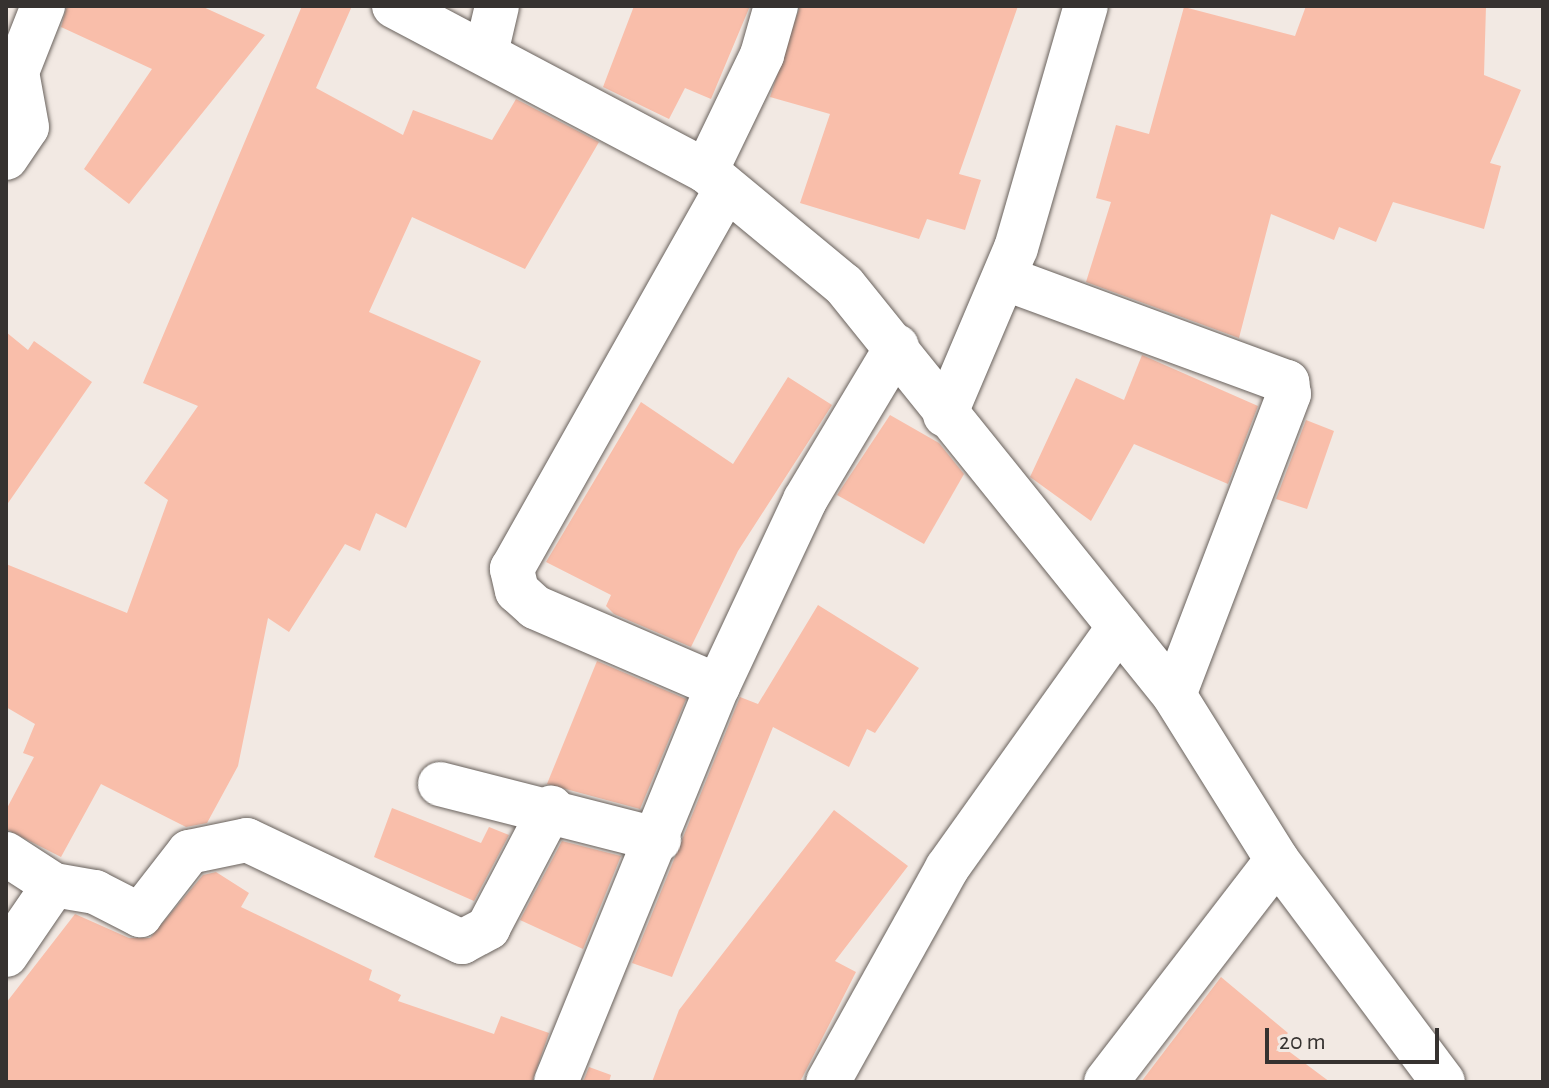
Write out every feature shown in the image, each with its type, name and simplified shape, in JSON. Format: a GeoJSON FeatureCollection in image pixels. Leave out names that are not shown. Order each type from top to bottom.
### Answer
{"type":"FeatureCollection","features":[{"type":"Feature","properties":{"kind":"street"},"geometry":{"type":"LineString","coordinates":[[6,158],[27,127],[17,72],[43,6]]}},
{"type":"Feature","properties":{"kind":"street"},"geometry":{"type":"LineString","coordinates":[[394,6],[716,180],[844,285],[897,346],[945,415],[1174,695],[1277,860],[1443,1082]]}},
{"type":"Feature","properties":{"kind":"street"},"geometry":{"type":"LineString","coordinates":[[486,53],[497,6]]}},
{"type":"Feature","properties":{"kind":"street"},"geometry":{"type":"LineString","coordinates":[[718,686],[535,607],[517,591],[512,569],[716,180],[762,55],[776,6]]}},
{"type":"Feature","properties":{"kind":"street"},"geometry":{"type":"LineString","coordinates":[[945,415],[1004,278],[1059,116],[1086,6]]}},
{"type":"Feature","properties":{"kind":"street"},"geometry":{"type":"LineString","coordinates":[[1004,278],[1287,382],[1289,394],[1174,695]]}},
{"type":"Feature","properties":{"kind":"street"},"geometry":{"type":"LineString","coordinates":[[556,1082],[659,840],[718,686],[805,500],[897,346]]}},
{"type":"Feature","properties":{"kind":"street"},"geometry":{"type":"LineString","coordinates":[[828,1082],[947,868],[1119,627]]}},
{"type":"Feature","properties":{"kind":"street"},"geometry":{"type":"LineString","coordinates":[[440,784],[551,808],[659,840]]}},
{"type":"Feature","properties":{"kind":"street"},"geometry":{"type":"LineString","coordinates":[[6,854],[54,885],[95,892],[146,914],[189,852],[247,840],[462,942],[488,928],[551,808]]}},
{"type":"Feature","properties":{"kind":"street"},"geometry":{"type":"LineString","coordinates":[[1106,1082],[1277,860]]}},
{"type":"Feature","properties":{"kind":"street"},"geometry":{"type":"LineString","coordinates":[[6,955],[54,885]]}},
{"type":"Feature","properties":{"kind":"building"},"geometry":{"type":"Polygon","coordinates":[[[67,6],[201,6],[265,35],[129,204],[84,169],[152,69],[61,27],[67,6]]]}},
{"type":"Feature","properties":{"kind":"building"},"geometry":{"type":"Polygon","coordinates":[[[302,6],[352,6],[316,88],[403,135],[413,110],[492,140],[516,99],[599,142],[525,269],[412,217],[369,312],[481,361],[406,528],[376,513],[360,551],[345,544],[289,632],[268,618],[238,766],[207,823],[186,827],[101,784],[61,857],[6,829],[6,810],[34,757],[23,753],[35,724],[6,707],[6,564],[127,613],[168,500],[144,483],[198,406],[143,383],[302,6]]]}},
{"type":"Feature","properties":{"kind":"building"},"geometry":{"type":"Polygon","coordinates":[[[634,6],[750,6],[711,99],[685,88],[669,119],[603,87],[634,6]]]}},
{"type":"Feature","properties":{"kind":"building"},"geometry":{"type":"Polygon","coordinates":[[[800,6],[1018,6],[959,174],[981,180],[965,230],[927,219],[919,239],[800,203],[830,114],[770,97],[800,6]]]}},
{"type":"Feature","properties":{"kind":"building"},"geometry":{"type":"Polygon","coordinates":[[[1306,6],[1486,6],[1484,75],[1521,90],[1490,163],[1501,166],[1484,229],[1393,202],[1376,242],[1339,227],[1334,240],[1271,214],[1239,338],[1086,282],[1111,202],[1096,198],[1116,125],[1149,134],[1184,7],[1295,36],[1306,6]]]}},
{"type":"Feature","properties":{"kind":"building"},"geometry":{"type":"Polygon","coordinates":[[[6,332],[28,350],[34,341],[92,382],[6,506],[6,332]]]}},
{"type":"Feature","properties":{"kind":"building"},"geometry":{"type":"Polygon","coordinates":[[[1142,355],[1258,406],[1228,484],[1134,444],[1091,521],[1030,477],[1076,378],[1124,400],[1142,355]]]}},
{"type":"Feature","properties":{"kind":"building"},"geometry":{"type":"Polygon","coordinates":[[[788,377],[832,405],[738,551],[691,647],[614,614],[606,606],[611,595],[546,562],[641,402],[733,464],[788,377]]]}},
{"type":"Feature","properties":{"kind":"building"},"geometry":{"type":"Polygon","coordinates":[[[890,415],[939,443],[964,474],[924,544],[837,495],[890,415]]]}},
{"type":"Feature","properties":{"kind":"building"},"geometry":{"type":"Polygon","coordinates":[[[1306,420],[1334,431],[1307,509],[1276,499],[1306,420]]]}},
{"type":"Feature","properties":{"kind":"building"},"geometry":{"type":"Polygon","coordinates":[[[818,605],[919,668],[875,733],[867,729],[849,767],[773,727],[672,977],[632,963],[740,697],[758,704],[818,605]]]}},
{"type":"Feature","properties":{"kind":"building"},"geometry":{"type":"Polygon","coordinates":[[[597,661],[686,699],[640,809],[547,784],[597,661]]]}},
{"type":"Feature","properties":{"kind":"building"},"geometry":{"type":"Polygon","coordinates":[[[392,808],[481,843],[489,827],[509,835],[474,901],[374,857],[392,808]]]}},
{"type":"Feature","properties":{"kind":"building"},"geometry":{"type":"Polygon","coordinates":[[[834,810],[908,866],[835,961],[856,972],[800,1082],[652,1082],[679,1010],[834,810]]]}},
{"type":"Feature","properties":{"kind":"building"},"geometry":{"type":"Polygon","coordinates":[[[562,841],[621,856],[583,949],[520,920],[562,841]]]}},
{"type":"Feature","properties":{"kind":"building"},"geometry":{"type":"Polygon","coordinates":[[[216,872],[249,893],[241,907],[372,970],[369,980],[401,995],[398,1001],[494,1034],[501,1016],[549,1033],[532,1082],[6,1082],[6,1003],[75,914],[129,938],[150,938],[203,875],[216,872]]]}},
{"type":"Feature","properties":{"kind":"building"},"geometry":{"type":"Polygon","coordinates":[[[1221,977],[1288,1033],[1279,1044],[1330,1082],[1141,1082],[1221,977]]]}},
{"type":"Feature","properties":{"kind":"building"},"geometry":{"type":"Polygon","coordinates":[[[589,1067],[611,1075],[609,1082],[583,1082],[589,1067]]]}}]}
